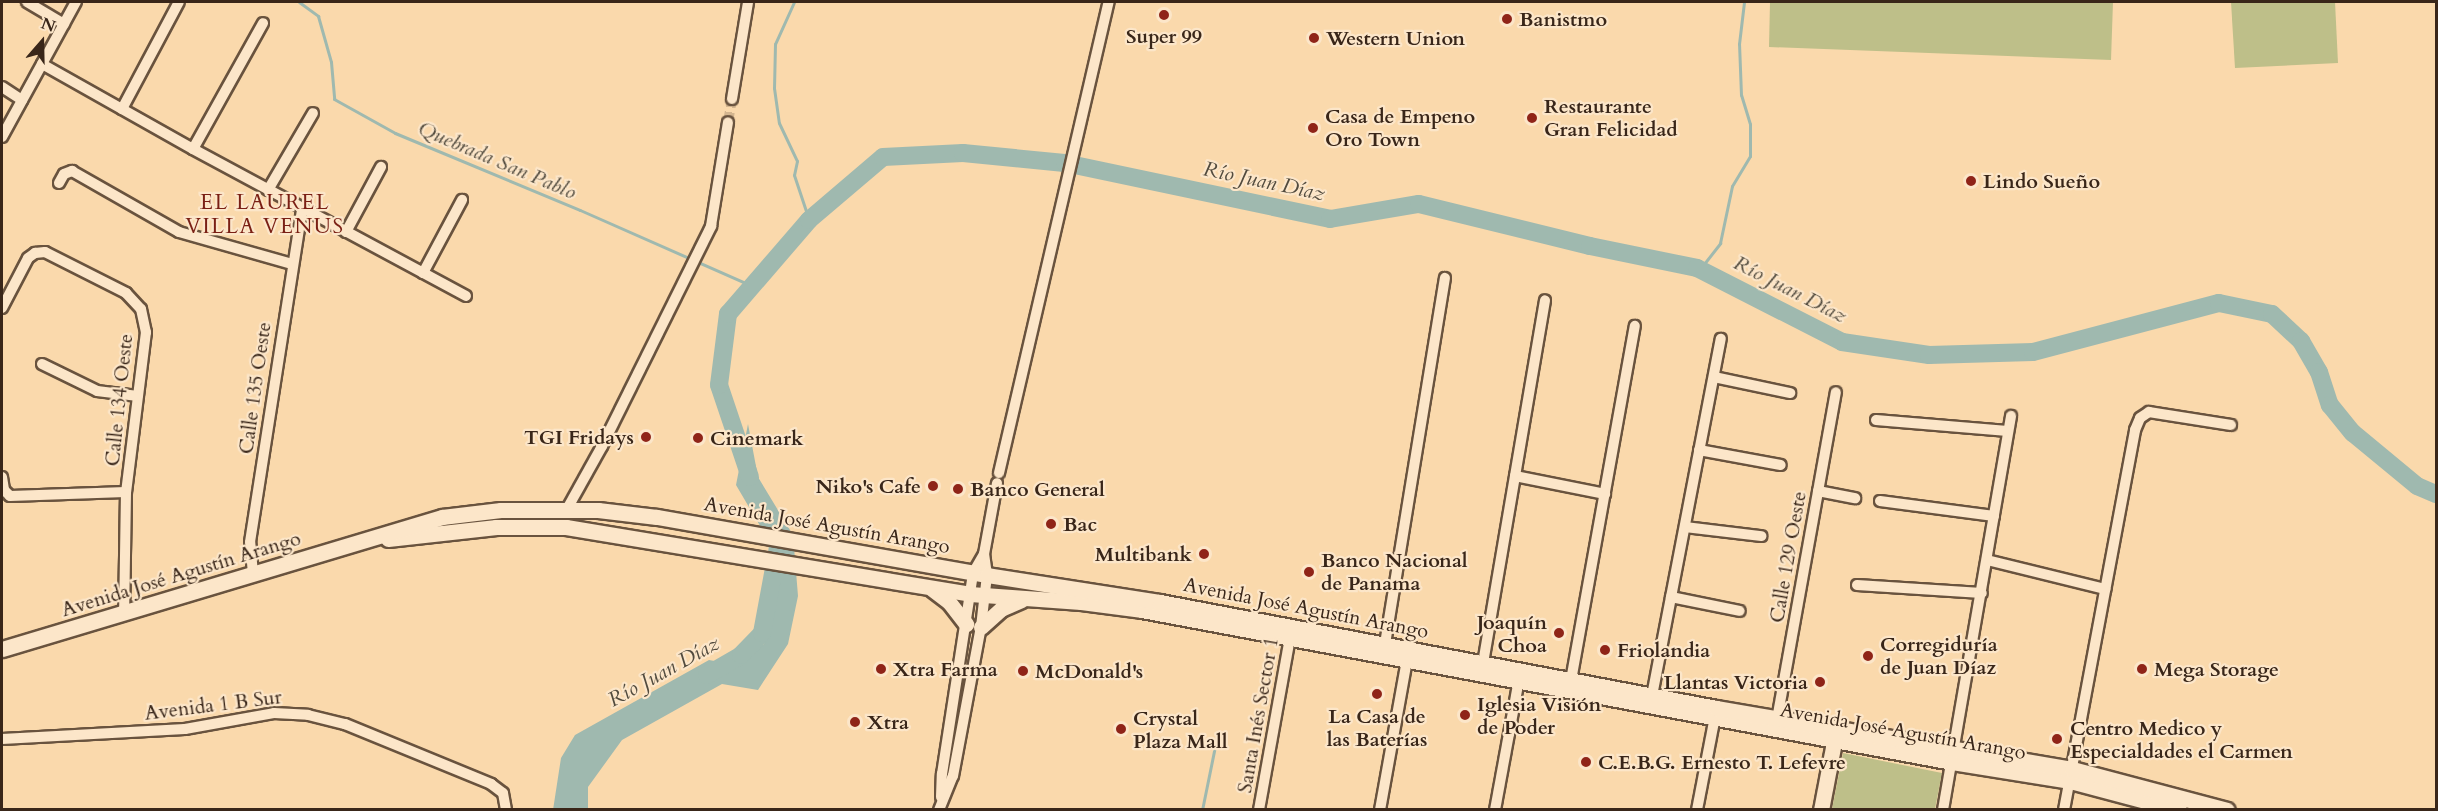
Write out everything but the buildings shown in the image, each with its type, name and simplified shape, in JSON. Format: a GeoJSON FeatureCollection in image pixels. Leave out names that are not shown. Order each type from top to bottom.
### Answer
{"type":"FeatureCollection","features":[{"type":"Feature","properties":{"kind":"main road","name":"Avenida José Agustín Arango"},"geometry":{"type":"LineString","coordinates":[[2,649],[442,517],[501,510],[567,509],[624,512],[980,574],[1094,591],[1291,633],[1385,644],[1409,654]]}},
{"type":"Feature","properties":{"kind":"main road"},"geometry":{"type":"LineString","coordinates":[[529,526],[550,519],[567,509],[577,522],[595,532]]}},
{"type":"Feature","properties":{"kind":"main road","name":"Avenida José Agustín Arango"},"geometry":{"type":"LineString","coordinates":[[373,539],[529,526],[566,526],[970,594],[1142,610],[1291,633],[1715,713],[2071,775],[2192,804],[2227,810]]}},
{"type":"Feature","properties":{"kind":"main road"},"geometry":{"type":"LineString","coordinates":[[929,587],[974,625],[1001,609],[1025,599]]}},
{"type":"Feature","properties":{"kind":"main road"},"geometry":{"type":"LineString","coordinates":[[1821,810],[1836,734]]}},
{"type":"Feature","properties":{"kind":"main road","name":"Avenida José Agustín Arango"},"geometry":{"type":"LineString","coordinates":[[2071,775],[2179,810]]}},
{"type":"Feature","properties":{"kind":"street"},"geometry":{"type":"LineString","coordinates":[[27,2],[64,24]]}},
{"type":"Feature","properties":{"kind":"street"},"geometry":{"type":"LineString","coordinates":[[2,137],[76,2]]}},
{"type":"Feature","properties":{"kind":"street"},"geometry":{"type":"LineString","coordinates":[[122,109],[179,2]]}},
{"type":"Feature","properties":{"kind":"street"},"geometry":{"type":"LineString","coordinates":[[732,99],[748,2]]}},
{"type":"Feature","properties":{"kind":"street"},"geometry":{"type":"LineString","coordinates":[[940,805],[953,776],[974,625],[970,594],[980,574],[998,478],[1109,2]]}},
{"type":"Feature","properties":{"kind":"street"},"geometry":{"type":"LineString","coordinates":[[193,149],[264,23]]}},
{"type":"Feature","properties":{"kind":"street"},"geometry":{"type":"LineString","coordinates":[[42,64],[302,209],[466,296]]}},
{"type":"Feature","properties":{"kind":"street"},"geometry":{"type":"LineString","coordinates":[[2,87],[22,100]]}},
{"type":"Feature","properties":{"kind":"street"},"geometry":{"type":"LineString","coordinates":[[268,190],[313,113]]}},
{"type":"Feature","properties":{"kind":"street"},"geometry":{"type":"LineString","coordinates":[[567,509],[602,446],[711,225],[728,122]]}},
{"type":"Feature","properties":{"kind":"street"},"geometry":{"type":"LineString","coordinates":[[346,232],[381,167]]}},
{"type":"Feature","properties":{"kind":"street"},"geometry":{"type":"LineString","coordinates":[[59,183],[64,174],[72,171],[178,232],[292,264]]}},
{"type":"Feature","properties":{"kind":"street"},"geometry":{"type":"LineString","coordinates":[[423,273],[462,200]]}},
{"type":"Feature","properties":{"kind":"street","name":"Calle 135 Oeste"},"geometry":{"type":"LineString","coordinates":[[253,574],[250,542],[302,209]]}},
{"type":"Feature","properties":{"kind":"street","name":"Calle 134 Oeste"},"geometry":{"type":"LineString","coordinates":[[2,308],[28,258],[40,252],[51,254],[126,293],[141,309],[146,332],[126,492],[124,613]]}},
{"type":"Feature","properties":{"kind":"street"},"geometry":{"type":"LineString","coordinates":[[1385,644],[1445,278]]}},
{"type":"Feature","properties":{"kind":"street"},"geometry":{"type":"LineString","coordinates":[[1483,668],[1545,300]]}},
{"type":"Feature","properties":{"kind":"street"},"geometry":{"type":"LineString","coordinates":[[1570,685],[1635,326]]}},
{"type":"Feature","properties":{"kind":"street"},"geometry":{"type":"LineString","coordinates":[[1651,700],[1721,339]]}},
{"type":"Feature","properties":{"kind":"street"},"geometry":{"type":"LineString","coordinates":[[42,364],[97,391],[138,396]]}},
{"type":"Feature","properties":{"kind":"street"},"geometry":{"type":"LineString","coordinates":[[1713,377],[1790,393]]}},
{"type":"Feature","properties":{"kind":"street","name":"Calle 129 Oeste"},"geometry":{"type":"LineString","coordinates":[[1777,723],[1836,392]]}},
{"type":"Feature","properties":{"kind":"street"},"geometry":{"type":"LineString","coordinates":[[2064,810],[2135,430],[2140,417],[2149,412],[2231,425]]}},
{"type":"Feature","properties":{"kind":"street"},"geometry":{"type":"LineString","coordinates":[[1943,810],[2011,416]]}},
{"type":"Feature","properties":{"kind":"street"},"geometry":{"type":"LineString","coordinates":[[1876,420],[2008,431]]}},
{"type":"Feature","properties":{"kind":"street"},"geometry":{"type":"LineString","coordinates":[[1699,450],[1781,465]]}},
{"type":"Feature","properties":{"kind":"street"},"geometry":{"type":"LineString","coordinates":[[1515,476],[1605,494]]}},
{"type":"Feature","properties":{"kind":"street"},"geometry":{"type":"LineString","coordinates":[[2,477],[4,490],[10,496],[126,492]]}},
{"type":"Feature","properties":{"kind":"street"},"geometry":{"type":"LineString","coordinates":[[1818,491],[1855,498]]}},
{"type":"Feature","properties":{"kind":"street"},"geometry":{"type":"LineString","coordinates":[[1880,501],[1994,516]]}},
{"type":"Feature","properties":{"kind":"street"},"geometry":{"type":"LineString","coordinates":[[1685,527],[1761,536]]}},
{"type":"Feature","properties":{"kind":"street"},"geometry":{"type":"LineString","coordinates":[[1987,560],[2105,589]]}},
{"type":"Feature","properties":{"kind":"street"},"geometry":{"type":"LineString","coordinates":[[940,805],[942,774],[974,625],[986,596],[980,574]]}},
{"type":"Feature","properties":{"kind":"street"},"geometry":{"type":"LineString","coordinates":[[1857,585],[1982,593]]}},
{"type":"Feature","properties":{"kind":"street"},"geometry":{"type":"LineString","coordinates":[[1671,597],[1740,611]]}},
{"type":"Feature","properties":{"kind":"street","name":"Santa Inés Sector 1"},"geometry":{"type":"LineString","coordinates":[[1259,810],[1291,633]]}},
{"type":"Feature","properties":{"kind":"street"},"geometry":{"type":"LineString","coordinates":[[1380,810],[1409,654]]}},
{"type":"Feature","properties":{"kind":"street"},"geometry":{"type":"LineString","coordinates":[[1495,810],[1520,675]]}},
{"type":"Feature","properties":{"kind":"street","name":"Avenida 1 B Sur"},"geometry":{"type":"LineString","coordinates":[[2,739],[185,729],[274,713],[308,715],[345,724],[491,784],[503,794],[506,810]]}},
{"type":"Feature","properties":{"kind":"street"},"geometry":{"type":"LineString","coordinates":[[1697,810],[1715,713]]}},
{"type":"Feature","properties":{"kind":"green space"},"geometry":{"type":"Polygon","coordinates":[[[1770,2],[2113,2],[2111,60],[1769,47],[1770,2]]]}},
{"type":"Feature","properties":{"kind":"green space"},"geometry":{"type":"Polygon","coordinates":[[[2231,2],[2335,2],[2338,63],[2235,68],[2231,2]]]}},
{"type":"Feature","properties":{"kind":"green space"},"geometry":{"type":"Polygon","coordinates":[[[1843,753],[1942,773],[1935,809],[1832,809],[1843,753]]]}},
{"type":"Feature","properties":{"kind":"shaded area"},"geometry":{"type":"Polygon","coordinates":[[[748,424],[758,477],[793,535],[798,596],[788,644],[758,690],[722,684],[622,740],[588,787],[588,809],[553,810],[561,758],[575,735],[709,660],[731,664],[764,644],[778,589],[766,536],[736,485],[748,424]]]}},
{"type":"Feature","properties":{"kind":"waterway","name":"Quebrada San Pablo"},"geometry":{"type":"LineString","coordinates":[[299,2],[318,16],[331,62],[334,99],[395,133],[580,210],[752,286]]}},
{"type":"Feature","properties":{"kind":"waterway"},"geometry":{"type":"LineString","coordinates":[[794,2],[775,44],[774,88],[779,123],[797,161],[794,175],[809,220]]}},
{"type":"Feature","properties":{"kind":"waterway"},"geometry":{"type":"LineString","coordinates":[[1700,269],[1720,243],[1732,186],[1750,156],[1750,124],[1741,95],[1739,44],[1744,2]]}},
{"type":"Feature","properties":{"kind":"waterway","name":"Río Juan Díaz"},"geometry":{"type":"LineString","coordinates":[[750,477],[719,385],[728,314],[809,220],[883,157],[963,153],[1065,163],[1330,219],[1419,204],[1590,246],[1697,268],[1842,342],[1929,355],[2033,352],[2219,303],[2272,314],[2301,341],[2319,372],[2330,405],[2353,433],[2417,486],[2436,494]]}},
{"type":"Feature","properties":{"kind":"waterway","name":"Río Juan Díaz"},"geometry":{"type":"LineString","coordinates":[[707,675],[741,655],[762,633],[777,552]]}},
{"type":"Feature","properties":{"kind":"waterway"},"geometry":{"type":"LineString","coordinates":[[1202,810],[1216,741]]}},
{"type":"Feature","properties":{"kind":"tunnel"},"geometry":{"type":"LineString","coordinates":[[728,122],[732,99]]}},
{"type":"Feature","properties":{"kind":"place","name":"Super 99"},"geometry":{"type":"Point","coordinates":[1164,15]}},
{"type":"Feature","properties":{"kind":"place","name":"Banistmo"},"geometry":{"type":"Point","coordinates":[1507,19]}},
{"type":"Feature","properties":{"kind":"place","name":"Western Union"},"geometry":{"type":"Point","coordinates":[1314,38]}},
{"type":"Feature","properties":{"kind":"place","name":"Restaurante Gran Felicidad"},"geometry":{"type":"Point","coordinates":[1532,118]}},
{"type":"Feature","properties":{"kind":"place","name":"Casa de Empeno Oro Town"},"geometry":{"type":"Point","coordinates":[1313,128]}},
{"type":"Feature","properties":{"kind":"place","name":"Lindo Sueño"},"geometry":{"type":"Point","coordinates":[1971,181]}},
{"type":"Feature","properties":{"kind":"place","name":"TGI Fridays"},"geometry":{"type":"Point","coordinates":[646,437]}},
{"type":"Feature","properties":{"kind":"place","name":"Cinemark"},"geometry":{"type":"Point","coordinates":[698,438]}},
{"type":"Feature","properties":{"kind":"place","name":"Niko's Cafe"},"geometry":{"type":"Point","coordinates":[933,486]}},
{"type":"Feature","properties":{"kind":"place","name":"Banco General"},"geometry":{"type":"Point","coordinates":[958,489]}},
{"type":"Feature","properties":{"kind":"place","name":"Bac"},"geometry":{"type":"Point","coordinates":[1051,524]}},
{"type":"Feature","properties":{"kind":"place","name":"Multibank"},"geometry":{"type":"Point","coordinates":[1204,554]}},
{"type":"Feature","properties":{"kind":"place","name":"Banco Nacional de Panama"},"geometry":{"type":"Point","coordinates":[1309,572]}},
{"type":"Feature","properties":{"kind":"place","name":"Joaquín Choa"},"geometry":{"type":"Point","coordinates":[1559,633]}},
{"type":"Feature","properties":{"kind":"place","name":"Friolandia"},"geometry":{"type":"Point","coordinates":[1605,650]}},
{"type":"Feature","properties":{"kind":"place","name":"Corregiduría de Juan Díaz"},"geometry":{"type":"Point","coordinates":[1868,656]}},
{"type":"Feature","properties":{"kind":"place","name":"Xtra Farma"},"geometry":{"type":"Point","coordinates":[881,669]}},
{"type":"Feature","properties":{"kind":"place","name":"Mega Storage"},"geometry":{"type":"Point","coordinates":[2142,669]}},
{"type":"Feature","properties":{"kind":"place","name":"McDonald's"},"geometry":{"type":"Point","coordinates":[1023,671]}},
{"type":"Feature","properties":{"kind":"place","name":"Llantas Victoria"},"geometry":{"type":"Point","coordinates":[1820,682]}},
{"type":"Feature","properties":{"kind":"place","name":"La Casa de las Baterías"},"geometry":{"type":"Point","coordinates":[1377,694]}},
{"type":"Feature","properties":{"kind":"place","name":"Iglesia Visión de Poder"},"geometry":{"type":"Point","coordinates":[1465,715]}},
{"type":"Feature","properties":{"kind":"place","name":"Xtra"},"geometry":{"type":"Point","coordinates":[855,722]}},
{"type":"Feature","properties":{"kind":"place","name":"Crystal Plaza Mall"},"geometry":{"type":"Point","coordinates":[1121,729]}},
{"type":"Feature","properties":{"kind":"place","name":"Centro Medico y Especialdades el Carmen"},"geometry":{"type":"Point","coordinates":[2057,739]}},
{"type":"Feature","properties":{"kind":"place","name":"C.E.B.G. Ernesto T. Lefevre"},"geometry":{"type":"Point","coordinates":[1586,762]}},
{"type":"Feature","properties":{"kind":"district","name":"EL LAUREL VILLA VENUS"},"geometry":{"type":"Point","coordinates":[265,215]}}]}
